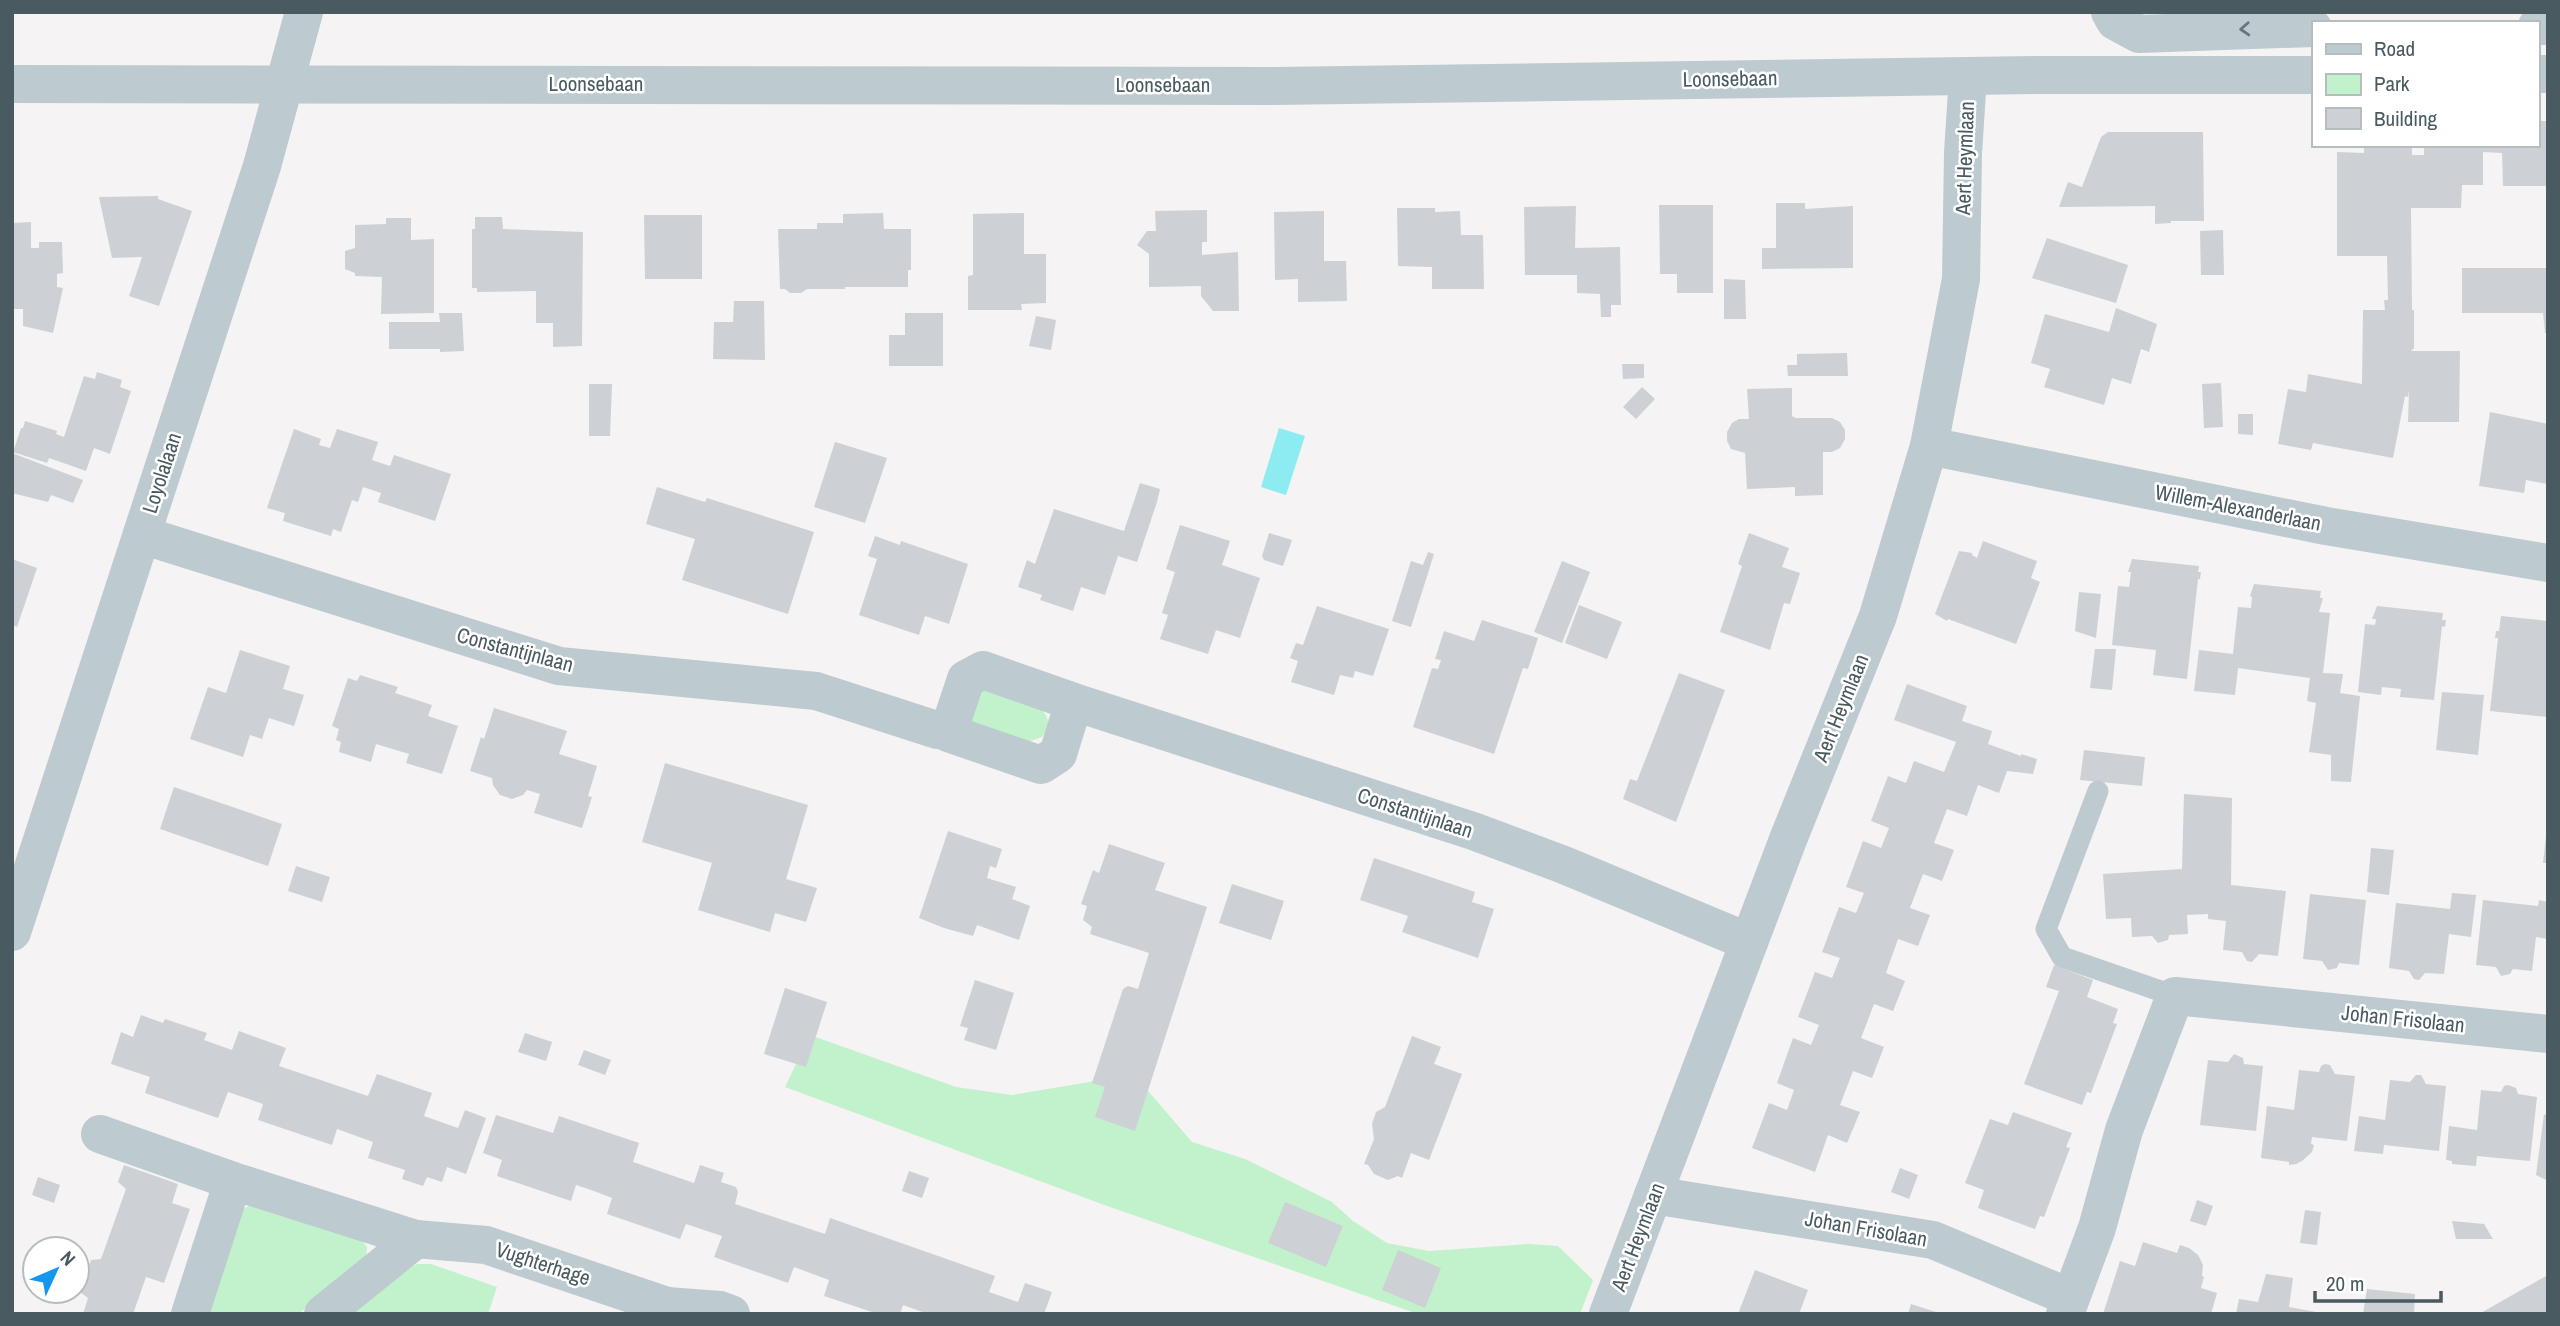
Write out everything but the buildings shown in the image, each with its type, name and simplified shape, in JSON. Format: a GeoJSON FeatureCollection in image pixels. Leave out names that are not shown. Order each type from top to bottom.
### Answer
{"type":"FeatureCollection","features":[{"type":"Feature","properties":{"kind":"street","name":"Loyolalaan"},"geometry":{"type":"LineString","coordinates":[[13,925],[262,166],[304,12]]}},
{"type":"Feature","properties":{"kind":"street"},"geometry":{"type":"LineString","coordinates":[[2112,17],[2140,34],[2312,28]]}},
{"type":"Feature","properties":{"kind":"street","name":"Loonsebaan"},"geometry":{"type":"LineString","coordinates":[[12,84],[1274,86],[1968,76],[2312,75]]}},
{"type":"Feature","properties":{"kind":"street","name":"Aert Heymlaan"},"geometry":{"type":"LineString","coordinates":[[1608,1314],[1789,837],[1878,616],[1929,446],[1961,279],[1963,153],[1968,76]]}},
{"type":"Feature","properties":{"kind":"street","name":"Willem-Alexanderlaan"},"geometry":{"type":"LineString","coordinates":[[1929,446],[2326,526],[2548,563]]}},
{"type":"Feature","properties":{"kind":"street","name":"Constantijnlaan"},"geometry":{"type":"LineString","coordinates":[[142,535],[559,666],[816,691],[937,730]]}},
{"type":"Feature","properties":{"kind":"street","name":"Constantijnlaan"},"geometry":{"type":"LineString","coordinates":[[1074,702],[1473,831],[1576,870],[1749,942]]}},
{"type":"Feature","properties":{"kind":"street","name":"Johan Frisolaan"},"geometry":{"type":"LineString","coordinates":[[1653,1195],[1933,1240],[2067,1306],[2097,1228],[2124,1130],[2175,996],[2548,1034]]}},
{"type":"Feature","properties":{"kind":"street","name":"Vughterhage"},"geometry":{"type":"LineString","coordinates":[[100,1133],[233,1181],[416,1239],[486,1245],[668,1310],[720,1310],[731,1314]]}},
{"type":"Feature","properties":{"kind":"street"},"geometry":{"type":"LineString","coordinates":[[190,1314],[233,1181]]}},
{"type":"Feature","properties":{"kind":"street"},"geometry":{"type":"LineString","coordinates":[[323,1314],[416,1239]]}},
{"type":"Feature","properties":{"kind":"lane","name":"Johan Frisolaan"},"geometry":{"type":"LineString","coordinates":[[2098,791],[2046,929],[2062,957],[2175,996]]}},
{"type":"Feature","properties":{"kind":"green space"},"geometry":{"type":"Polygon","coordinates":[[[987,689],[1020,699],[1041,710],[1047,717],[1048,726],[1042,737],[1028,742],[973,723],[965,715],[964,697],[987,689]]]}},
{"type":"Feature","properties":{"kind":"green space"},"geometry":{"type":"Polygon","coordinates":[[[810,1035],[956,1087],[1012,1095],[1090,1082],[1120,1070],[1143,1085],[1192,1142],[1245,1159],[1332,1202],[1353,1221],[1387,1243],[1429,1251],[1529,1244],[1558,1246],[1593,1280],[1580,1314],[1418,1314],[1110,1207],[785,1087],[810,1035]]]}},
{"type":"Feature","properties":{"kind":"green space"},"geometry":{"type":"Polygon","coordinates":[[[249,1206],[360,1239],[367,1247],[366,1261],[298,1314],[206,1314],[243,1209],[249,1206]]]}},
{"type":"Feature","properties":{"kind":"green space"},"geometry":{"type":"Polygon","coordinates":[[[431,1264],[497,1287],[488,1314],[343,1314],[406,1268],[431,1264]]]}},
{"type":"Feature","properties":{"kind":"water"},"geometry":{"type":"Polygon","coordinates":[[[1279,428],[1305,436],[1286,495],[1261,487],[1279,428]]]}}]}
